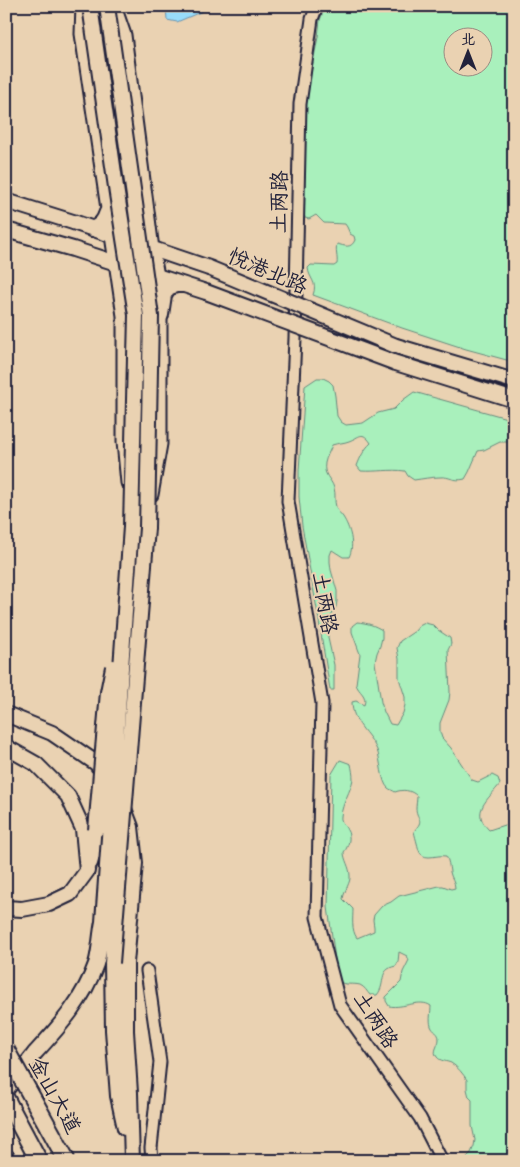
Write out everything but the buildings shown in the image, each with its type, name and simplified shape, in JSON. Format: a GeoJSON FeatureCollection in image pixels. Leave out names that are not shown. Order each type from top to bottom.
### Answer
{"type":"FeatureCollection","features":[{"type":"Feature","properties":{"kind":"highway","name":"金山大道"},"geometry":{"type":"LineString","coordinates":[[6,1050],[67,1161]]}},
{"type":"Feature","properties":{"kind":"highway"},"geometry":{"type":"LineString","coordinates":[[6,1100],[39,1161]]}},
{"type":"Feature","properties":{"kind":"main road"},"geometry":{"type":"LineString","coordinates":[[6,1090],[35,1053],[60,1027],[80,999],[96,964],[103,922],[131,527],[136,315],[90,6]]}},
{"type":"Feature","properties":{"kind":"main road"},"geometry":{"type":"LineString","coordinates":[[107,6],[151,316],[146,528],[112,963],[113,1030],[118,1096],[132,1161]]}},
{"type":"Feature","properties":{"kind":"main road","name":"悦港北路"},"geometry":{"type":"LineString","coordinates":[[6,201],[209,268],[396,346],[514,381]]}},
{"type":"Feature","properties":{"kind":"main road"},"geometry":{"type":"LineString","coordinates":[[92,229],[100,225],[107,212]]}},
{"type":"Feature","properties":{"kind":"main road","name":"悦港北路"},"geometry":{"type":"LineString","coordinates":[[6,230],[74,249],[206,292],[396,363],[514,400]]}},
{"type":"Feature","properties":{"kind":"main road"},"geometry":{"type":"LineString","coordinates":[[161,315],[164,295],[168,288],[176,285],[186,286]]}},
{"type":"Feature","properties":{"kind":"main road"},"geometry":{"type":"LineString","coordinates":[[6,908],[22,909],[49,904],[70,894],[87,871],[94,849],[108,692],[124,623]]}},
{"type":"Feature","properties":{"kind":"main road"},"geometry":{"type":"LineString","coordinates":[[6,714],[52,733],[96,763],[118,793],[131,827],[135,863],[126,963],[126,1021],[132,1161]]}},
{"type":"Feature","properties":{"kind":"main road"},"geometry":{"type":"LineString","coordinates":[[6,746],[36,764],[68,796],[84,830],[87,871]]}},
{"type":"Feature","properties":{"kind":"main road"},"geometry":{"type":"LineString","coordinates":[[6,1156],[9,1161]]}},
{"type":"Feature","properties":{"kind":"street"},"geometry":{"type":"LineString","coordinates":[[82,6],[81,34],[123,316],[123,442],[131,527]]}},
{"type":"Feature","properties":{"kind":"street"},"geometry":{"type":"LineString","coordinates":[[115,6],[125,35],[158,276],[161,315],[161,444],[146,528]]}},
{"type":"Feature","properties":{"kind":"street","name":"土两路"},"geometry":{"type":"LineString","coordinates":[[317,6],[312,19],[300,104],[295,338],[288,500],[322,703],[317,917],[340,1005],[420,1118],[442,1161]]}},
{"type":"Feature","properties":{"kind":"street"},"geometry":{"type":"LineString","coordinates":[[147,971],[160,1062],[151,1148],[152,1161]]}},
{"type":"Feature","properties":{"kind":"green space"},"geometry":{"type":"Polygon","coordinates":[[[325,6],[514,6],[514,362],[466,349],[402,328],[313,295],[314,284],[308,268],[311,265],[334,266],[337,264],[337,244],[350,246],[355,240],[345,224],[324,223],[316,215],[309,219],[305,218],[304,213],[305,103],[320,20],[325,6]]]}},
{"type":"Feature","properties":{"kind":"green space"},"geometry":{"type":"Polygon","coordinates":[[[317,378],[323,378],[333,385],[337,416],[346,425],[363,423],[378,413],[394,409],[414,392],[514,420],[514,442],[500,442],[478,451],[465,479],[461,480],[433,477],[414,480],[405,471],[361,471],[357,466],[364,451],[371,443],[365,437],[361,436],[347,442],[332,445],[326,461],[325,471],[333,485],[337,508],[348,526],[352,542],[349,557],[343,557],[332,550],[330,555],[331,570],[337,591],[336,607],[328,626],[328,638],[334,665],[334,690],[330,690],[302,526],[299,497],[305,386],[317,378]]]}},
{"type":"Feature","properties":{"kind":"green space"},"geometry":{"type":"Polygon","coordinates":[[[357,622],[370,624],[382,630],[382,638],[375,662],[381,702],[390,724],[396,725],[405,705],[405,697],[399,678],[397,648],[400,641],[425,623],[433,625],[450,638],[451,644],[448,650],[450,692],[449,700],[440,723],[442,738],[451,748],[472,780],[478,782],[492,775],[498,778],[500,784],[486,801],[481,811],[481,817],[489,830],[504,825],[514,830],[514,1161],[463,1161],[471,1153],[475,1140],[472,1126],[472,1100],[467,1089],[467,1080],[456,1066],[440,1059],[436,1055],[435,1050],[439,1039],[430,1024],[431,1006],[417,1003],[394,1007],[389,1006],[386,1001],[386,997],[401,982],[403,972],[409,960],[407,956],[399,952],[396,966],[390,968],[384,974],[382,986],[377,995],[370,995],[360,985],[338,981],[328,907],[331,775],[340,760],[351,764],[353,775],[341,818],[349,838],[344,852],[350,878],[343,899],[353,909],[353,928],[357,938],[374,931],[374,915],[382,906],[399,896],[439,886],[455,888],[446,856],[426,857],[419,851],[414,831],[420,822],[416,809],[417,796],[407,791],[395,792],[386,785],[382,776],[377,750],[355,716],[352,702],[356,701],[364,705],[365,702],[364,696],[356,684],[360,654],[352,632],[352,626],[357,622]]]}},
{"type":"Feature","properties":{"kind":"water"},"geometry":{"type":"Polygon","coordinates":[[[166,6],[212,7],[177,22],[167,20],[166,6]]]}}]}
